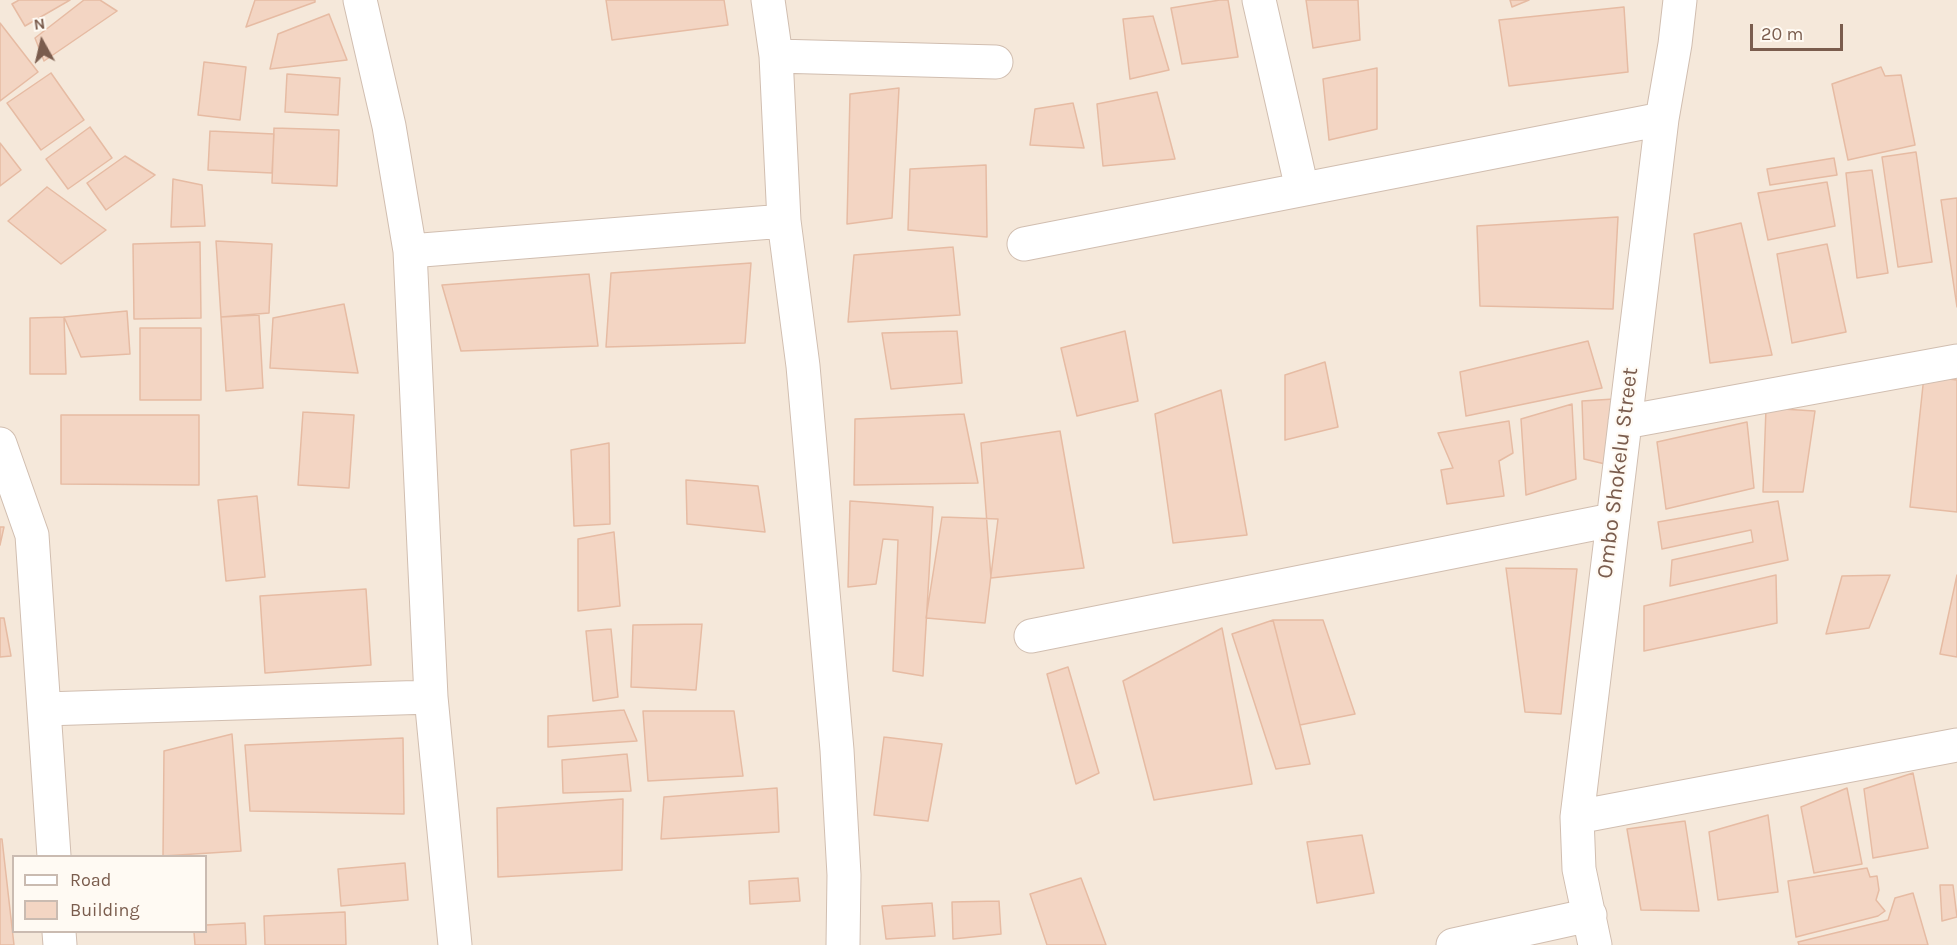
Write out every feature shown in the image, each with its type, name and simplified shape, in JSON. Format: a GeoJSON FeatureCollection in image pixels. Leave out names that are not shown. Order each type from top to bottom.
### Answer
{"type":"FeatureCollection","features":[{"type":"Feature","properties":{"kind":"street"},"geometry":{"type":"LineString","coordinates":[[360,0],[389,126],[410,251],[431,696],[455,945]]}},
{"type":"Feature","properties":{"kind":"street"},"geometry":{"type":"LineString","coordinates":[[768,0],[776,56],[784,221],[803,366],[837,750],[844,875],[843,945]]}},
{"type":"Feature","properties":{"kind":"street"},"geometry":{"type":"LineString","coordinates":[[1259,0],[1302,189]]}},
{"type":"Feature","properties":{"kind":"street","name":"Ombo Shokelu Street"},"geometry":{"type":"LineString","coordinates":[[1592,930],[1579,869],[1576,817],[1662,119],[1680,0]]}},
{"type":"Feature","properties":{"kind":"street"},"geometry":{"type":"LineString","coordinates":[[776,56],[996,62]]}},
{"type":"Feature","properties":{"kind":"street"},"geometry":{"type":"LineString","coordinates":[[1024,243],[1662,119]]}},
{"type":"Feature","properties":{"kind":"street"},"geometry":{"type":"LineString","coordinates":[[410,251],[784,221]]}},
{"type":"Feature","properties":{"kind":"street"},"geometry":{"type":"LineString","coordinates":[[1626,422],[1957,361]]}},
{"type":"Feature","properties":{"kind":"street"},"geometry":{"type":"LineString","coordinates":[[0,444],[32,535],[54,855]]}},
{"type":"Feature","properties":{"kind":"street"},"geometry":{"type":"LineString","coordinates":[[1031,636],[1612,520]]}},
{"type":"Feature","properties":{"kind":"street"},"geometry":{"type":"LineString","coordinates":[[44,709],[431,696]]}},
{"type":"Feature","properties":{"kind":"street"},"geometry":{"type":"LineString","coordinates":[[1576,817],[1956,749]]}},
{"type":"Feature","properties":{"kind":"street"},"geometry":{"type":"LineString","coordinates":[[1453,945],[1592,930]]}},
{"type":"Feature","properties":{"kind":"shaded area"},"geometry":{"type":"Polygon","coordinates":[[[0,0],[1957,0],[1957,945],[0,945],[0,0]]]}},
{"type":"Feature","properties":{"kind":"building"},"geometry":{"type":"Polygon","coordinates":[[[19,0],[70,0],[25,26],[12,4],[19,0]]]}},
{"type":"Feature","properties":{"kind":"building"},"geometry":{"type":"Polygon","coordinates":[[[84,0],[100,0],[117,11],[44,61],[35,38],[84,0]]]}},
{"type":"Feature","properties":{"kind":"building"},"geometry":{"type":"Polygon","coordinates":[[[255,0],[315,0],[315,2],[246,27],[255,0]]]}},
{"type":"Feature","properties":{"kind":"building"},"geometry":{"type":"Polygon","coordinates":[[[606,0],[724,0],[728,25],[612,40],[606,0]]]}},
{"type":"Feature","properties":{"kind":"building"},"geometry":{"type":"Polygon","coordinates":[[[1228,0],[1238,57],[1182,64],[1171,8],[1228,0]]]}},
{"type":"Feature","properties":{"kind":"building"},"geometry":{"type":"Polygon","coordinates":[[[1306,0],[1358,0],[1360,40],[1313,48],[1306,0]]]}},
{"type":"Feature","properties":{"kind":"building"},"geometry":{"type":"Polygon","coordinates":[[[1510,0],[1529,0],[1512,7],[1510,0]]]}},
{"type":"Feature","properties":{"kind":"building"},"geometry":{"type":"Polygon","coordinates":[[[1624,7],[1628,72],[1509,86],[1499,20],[1624,7]]]}},
{"type":"Feature","properties":{"kind":"building"},"geometry":{"type":"Polygon","coordinates":[[[329,14],[347,60],[270,69],[278,34],[329,14]]]}},
{"type":"Feature","properties":{"kind":"building"},"geometry":{"type":"Polygon","coordinates":[[[1153,16],[1169,70],[1130,79],[1123,19],[1153,16]]]}},
{"type":"Feature","properties":{"kind":"building"},"geometry":{"type":"Polygon","coordinates":[[[0,23],[38,72],[0,101],[0,23]]]}},
{"type":"Feature","properties":{"kind":"building"},"geometry":{"type":"Polygon","coordinates":[[[204,62],[246,67],[240,120],[198,115],[204,62]]]}},
{"type":"Feature","properties":{"kind":"building"},"geometry":{"type":"Polygon","coordinates":[[[1881,67],[1885,76],[1901,75],[1915,145],[1848,160],[1832,84],[1881,67]]]}},
{"type":"Feature","properties":{"kind":"building"},"geometry":{"type":"Polygon","coordinates":[[[1377,68],[1377,129],[1329,140],[1323,79],[1377,68]]]}},
{"type":"Feature","properties":{"kind":"building"},"geometry":{"type":"Polygon","coordinates":[[[51,73],[84,120],[41,150],[7,103],[51,73]]]}},
{"type":"Feature","properties":{"kind":"building"},"geometry":{"type":"Polygon","coordinates":[[[287,74],[340,78],[338,115],[285,112],[287,74]]]}},
{"type":"Feature","properties":{"kind":"building"},"geometry":{"type":"Polygon","coordinates":[[[899,88],[892,218],[847,224],[850,94],[899,88]]]}},
{"type":"Feature","properties":{"kind":"building"},"geometry":{"type":"Polygon","coordinates":[[[1157,92],[1175,159],[1103,166],[1097,104],[1157,92]]]}},
{"type":"Feature","properties":{"kind":"building"},"geometry":{"type":"Polygon","coordinates":[[[1073,103],[1084,148],[1030,145],[1035,109],[1073,103]]]}},
{"type":"Feature","properties":{"kind":"building"},"geometry":{"type":"Polygon","coordinates":[[[90,127],[112,158],[68,189],[46,159],[90,127]]]}},
{"type":"Feature","properties":{"kind":"building"},"geometry":{"type":"Polygon","coordinates":[[[274,128],[339,130],[337,186],[272,183],[274,128]]]}},
{"type":"Feature","properties":{"kind":"building"},"geometry":{"type":"Polygon","coordinates":[[[210,131],[274,134],[272,173],[208,170],[210,131]]]}},
{"type":"Feature","properties":{"kind":"building"},"geometry":{"type":"Polygon","coordinates":[[[0,143],[21,170],[0,186],[0,143]]]}},
{"type":"Feature","properties":{"kind":"building"},"geometry":{"type":"Polygon","coordinates":[[[1916,152],[1932,262],[1898,267],[1882,157],[1916,152]]]}},
{"type":"Feature","properties":{"kind":"building"},"geometry":{"type":"Polygon","coordinates":[[[125,156],[155,175],[106,210],[87,183],[125,156]]]}},
{"type":"Feature","properties":{"kind":"building"},"geometry":{"type":"Polygon","coordinates":[[[1834,158],[1837,175],[1770,185],[1767,169],[1834,158]]]}},
{"type":"Feature","properties":{"kind":"building"},"geometry":{"type":"Polygon","coordinates":[[[986,165],[987,237],[908,230],[910,169],[986,165]]]}},
{"type":"Feature","properties":{"kind":"building"},"geometry":{"type":"Polygon","coordinates":[[[1872,170],[1888,273],[1857,278],[1846,173],[1872,170]]]}},
{"type":"Feature","properties":{"kind":"building"},"geometry":{"type":"Polygon","coordinates":[[[173,179],[202,185],[205,226],[171,227],[173,179]]]}},
{"type":"Feature","properties":{"kind":"building"},"geometry":{"type":"Polygon","coordinates":[[[1827,182],[1835,226],[1768,240],[1758,193],[1827,182]]]}},
{"type":"Feature","properties":{"kind":"building"},"geometry":{"type":"Polygon","coordinates":[[[47,187],[106,230],[61,264],[8,221],[47,187]]]}},
{"type":"Feature","properties":{"kind":"building"},"geometry":{"type":"Polygon","coordinates":[[[1957,198],[1957,307],[1941,200],[1957,198]]]}},
{"type":"Feature","properties":{"kind":"building"},"geometry":{"type":"Polygon","coordinates":[[[1618,217],[1613,309],[1480,306],[1477,226],[1618,217]]]}},
{"type":"Feature","properties":{"kind":"building"},"geometry":{"type":"Polygon","coordinates":[[[1741,223],[1772,355],[1710,363],[1694,234],[1741,223]]]}},
{"type":"Feature","properties":{"kind":"building"},"geometry":{"type":"Polygon","coordinates":[[[216,241],[272,244],[269,313],[221,317],[216,241]]]}},
{"type":"Feature","properties":{"kind":"building"},"geometry":{"type":"Polygon","coordinates":[[[200,242],[201,318],[134,319],[133,244],[200,242]]]}},
{"type":"Feature","properties":{"kind":"building"},"geometry":{"type":"Polygon","coordinates":[[[1827,244],[1846,332],[1792,343],[1777,254],[1827,244]]]}},
{"type":"Feature","properties":{"kind":"building"},"geometry":{"type":"Polygon","coordinates":[[[953,247],[960,315],[848,322],[854,255],[953,247]]]}},
{"type":"Feature","properties":{"kind":"building"},"geometry":{"type":"Polygon","coordinates":[[[751,263],[745,343],[606,347],[611,273],[751,263]]]}},
{"type":"Feature","properties":{"kind":"building"},"geometry":{"type":"Polygon","coordinates":[[[589,274],[598,346],[461,351],[442,285],[589,274]]]}},
{"type":"Feature","properties":{"kind":"building"},"geometry":{"type":"Polygon","coordinates":[[[344,304],[358,373],[270,368],[273,318],[344,304]]]}},
{"type":"Feature","properties":{"kind":"building"},"geometry":{"type":"Polygon","coordinates":[[[127,311],[130,354],[81,357],[64,317],[127,311]]]}},
{"type":"Feature","properties":{"kind":"building"},"geometry":{"type":"Polygon","coordinates":[[[259,315],[263,388],[226,391],[221,317],[259,315]]]}},
{"type":"Feature","properties":{"kind":"building"},"geometry":{"type":"Polygon","coordinates":[[[64,317],[66,374],[30,374],[30,318],[64,317]]]}},
{"type":"Feature","properties":{"kind":"building"},"geometry":{"type":"Polygon","coordinates":[[[140,328],[201,328],[201,400],[140,400],[140,328]]]}},
{"type":"Feature","properties":{"kind":"building"},"geometry":{"type":"Polygon","coordinates":[[[957,331],[962,383],[891,389],[882,333],[957,331]]]}},
{"type":"Feature","properties":{"kind":"building"},"geometry":{"type":"Polygon","coordinates":[[[1125,331],[1138,401],[1077,416],[1061,348],[1125,331]]]}},
{"type":"Feature","properties":{"kind":"building"},"geometry":{"type":"Polygon","coordinates":[[[1588,341],[1602,388],[1466,416],[1460,372],[1588,341]]]}},
{"type":"Feature","properties":{"kind":"building"},"geometry":{"type":"Polygon","coordinates":[[[1325,362],[1338,427],[1285,440],[1285,375],[1325,362]]]}},
{"type":"Feature","properties":{"kind":"building"},"geometry":{"type":"Polygon","coordinates":[[[1924,376],[1957,380],[1957,512],[1910,507],[1924,376]]]}},
{"type":"Feature","properties":{"kind":"building"},"geometry":{"type":"Polygon","coordinates":[[[1221,390],[1247,535],[1173,543],[1155,414],[1221,390]]]}},
{"type":"Feature","properties":{"kind":"building"},"geometry":{"type":"Polygon","coordinates":[[[1614,399],[1605,464],[1584,459],[1582,401],[1614,399]]]}},
{"type":"Feature","properties":{"kind":"building"},"geometry":{"type":"Polygon","coordinates":[[[1572,404],[1576,479],[1526,495],[1521,419],[1572,404]]]}},
{"type":"Feature","properties":{"kind":"building"},"geometry":{"type":"Polygon","coordinates":[[[1766,408],[1815,411],[1803,492],[1763,492],[1766,408]]]}},
{"type":"Feature","properties":{"kind":"building"},"geometry":{"type":"Polygon","coordinates":[[[303,412],[354,415],[349,488],[298,485],[303,412]]]}},
{"type":"Feature","properties":{"kind":"building"},"geometry":{"type":"Polygon","coordinates":[[[964,414],[978,483],[854,485],[855,419],[964,414]]]}},
{"type":"Feature","properties":{"kind":"building"},"geometry":{"type":"Polygon","coordinates":[[[61,415],[199,415],[199,485],[61,484],[61,415]]]}},
{"type":"Feature","properties":{"kind":"building"},"geometry":{"type":"Polygon","coordinates":[[[1509,421],[1513,453],[1499,461],[1504,496],[1447,504],[1441,470],[1453,468],[1438,433],[1509,421]]]}},
{"type":"Feature","properties":{"kind":"building"},"geometry":{"type":"Polygon","coordinates":[[[1747,422],[1754,488],[1666,509],[1657,442],[1747,422]]]}},
{"type":"Feature","properties":{"kind":"building"},"geometry":{"type":"Polygon","coordinates":[[[1060,431],[1084,568],[991,578],[981,443],[1060,431]]]}},
{"type":"Feature","properties":{"kind":"building"},"geometry":{"type":"Polygon","coordinates":[[[609,443],[610,524],[574,526],[571,450],[609,443]]]}},
{"type":"Feature","properties":{"kind":"building"},"geometry":{"type":"Polygon","coordinates":[[[686,480],[758,486],[765,532],[687,524],[686,480]]]}},
{"type":"Feature","properties":{"kind":"building"},"geometry":{"type":"Polygon","coordinates":[[[257,496],[265,577],[226,581],[218,500],[257,496]]]}},
{"type":"Feature","properties":{"kind":"building"},"geometry":{"type":"Polygon","coordinates":[[[850,501],[933,507],[923,676],[893,671],[898,540],[883,539],[876,584],[848,587],[850,501]]]}},
{"type":"Feature","properties":{"kind":"building"},"geometry":{"type":"Polygon","coordinates":[[[1778,501],[1788,560],[1670,586],[1672,560],[1753,542],[1751,530],[1662,549],[1658,522],[1778,501]]]}},
{"type":"Feature","properties":{"kind":"building"},"geometry":{"type":"Polygon","coordinates":[[[942,517],[998,519],[985,623],[926,618],[942,517]]]}},
{"type":"Feature","properties":{"kind":"building"},"geometry":{"type":"Polygon","coordinates":[[[0,527],[4,527],[0,545],[0,527]]]}},
{"type":"Feature","properties":{"kind":"building"},"geometry":{"type":"Polygon","coordinates":[[[614,532],[620,606],[578,611],[578,539],[614,532]]]}},
{"type":"Feature","properties":{"kind":"building"},"geometry":{"type":"Polygon","coordinates":[[[1506,568],[1577,569],[1561,714],[1525,712],[1506,568]]]}},
{"type":"Feature","properties":{"kind":"building"},"geometry":{"type":"Polygon","coordinates":[[[1776,575],[1777,623],[1644,651],[1644,606],[1776,575]]]}},
{"type":"Feature","properties":{"kind":"building"},"geometry":{"type":"Polygon","coordinates":[[[1890,575],[1869,628],[1826,634],[1842,576],[1890,575]]]}},
{"type":"Feature","properties":{"kind":"building"},"geometry":{"type":"Polygon","coordinates":[[[1957,575],[1957,657],[1940,654],[1957,575]]]}},
{"type":"Feature","properties":{"kind":"building"},"geometry":{"type":"Polygon","coordinates":[[[366,589],[371,665],[265,673],[260,596],[366,589]]]}},
{"type":"Feature","properties":{"kind":"building"},"geometry":{"type":"Polygon","coordinates":[[[0,618],[4,618],[11,656],[0,657],[0,618]]]}},
{"type":"Feature","properties":{"kind":"building"},"geometry":{"type":"Polygon","coordinates":[[[1273,620],[1310,764],[1276,769],[1232,634],[1273,620]]]}},
{"type":"Feature","properties":{"kind":"building"},"geometry":{"type":"Polygon","coordinates":[[[1273,620],[1323,620],[1355,714],[1300,725],[1273,620]]]}},
{"type":"Feature","properties":{"kind":"building"},"geometry":{"type":"Polygon","coordinates":[[[702,624],[696,690],[631,687],[633,625],[702,624]]]}},
{"type":"Feature","properties":{"kind":"building"},"geometry":{"type":"Polygon","coordinates":[[[1222,628],[1252,784],[1154,800],[1123,681],[1222,628]]]}},
{"type":"Feature","properties":{"kind":"building"},"geometry":{"type":"Polygon","coordinates":[[[611,629],[618,697],[593,701],[586,631],[611,629]]]}},
{"type":"Feature","properties":{"kind":"building"},"geometry":{"type":"Polygon","coordinates":[[[1068,667],[1099,773],[1076,784],[1047,674],[1068,667]]]}},
{"type":"Feature","properties":{"kind":"building"},"geometry":{"type":"Polygon","coordinates":[[[624,710],[637,741],[548,747],[548,716],[624,710]]]}},
{"type":"Feature","properties":{"kind":"building"},"geometry":{"type":"Polygon","coordinates":[[[643,711],[734,711],[743,776],[648,781],[643,711]]]}},
{"type":"Feature","properties":{"kind":"building"},"geometry":{"type":"Polygon","coordinates":[[[232,734],[241,851],[163,855],[164,751],[232,734]]]}},
{"type":"Feature","properties":{"kind":"building"},"geometry":{"type":"Polygon","coordinates":[[[884,737],[942,744],[928,821],[874,815],[884,737]]]}},
{"type":"Feature","properties":{"kind":"building"},"geometry":{"type":"Polygon","coordinates":[[[403,738],[404,814],[250,811],[245,745],[403,738]]]}},
{"type":"Feature","properties":{"kind":"building"},"geometry":{"type":"Polygon","coordinates":[[[627,754],[631,791],[563,793],[562,760],[627,754]]]}},
{"type":"Feature","properties":{"kind":"building"},"geometry":{"type":"Polygon","coordinates":[[[1913,773],[1928,848],[1873,858],[1864,789],[1913,773]]]}},
{"type":"Feature","properties":{"kind":"building"},"geometry":{"type":"Polygon","coordinates":[[[777,788],[779,832],[661,839],[664,797],[777,788]]]}},
{"type":"Feature","properties":{"kind":"building"},"geometry":{"type":"Polygon","coordinates":[[[1847,788],[1862,864],[1814,873],[1801,807],[1847,788]]]}},
{"type":"Feature","properties":{"kind":"building"},"geometry":{"type":"Polygon","coordinates":[[[623,799],[622,870],[498,877],[497,808],[623,799]]]}},
{"type":"Feature","properties":{"kind":"building"},"geometry":{"type":"Polygon","coordinates":[[[1768,815],[1778,892],[1718,900],[1709,832],[1768,815]]]}},
{"type":"Feature","properties":{"kind":"building"},"geometry":{"type":"Polygon","coordinates":[[[1685,821],[1699,911],[1641,910],[1627,829],[1685,821]]]}},
{"type":"Feature","properties":{"kind":"building"},"geometry":{"type":"Polygon","coordinates":[[[1362,835],[1374,893],[1317,903],[1307,842],[1362,835]]]}},
{"type":"Feature","properties":{"kind":"building"},"geometry":{"type":"Polygon","coordinates":[[[0,839],[2,839],[14,945],[0,945],[0,839]]]}},
{"type":"Feature","properties":{"kind":"building"},"geometry":{"type":"Polygon","coordinates":[[[405,863],[408,900],[341,906],[338,869],[405,863]]]}},
{"type":"Feature","properties":{"kind":"building"},"geometry":{"type":"Polygon","coordinates":[[[1867,868],[1870,877],[1877,876],[1879,890],[1876,900],[1885,911],[1878,916],[1796,937],[1788,881],[1867,868]]]}},
{"type":"Feature","properties":{"kind":"building"},"geometry":{"type":"Polygon","coordinates":[[[798,878],[800,901],[750,904],[749,881],[798,878]]]}},
{"type":"Feature","properties":{"kind":"building"},"geometry":{"type":"Polygon","coordinates":[[[1081,878],[1106,945],[1047,945],[1030,894],[1081,878]]]}},
{"type":"Feature","properties":{"kind":"building"},"geometry":{"type":"Polygon","coordinates":[[[1940,885],[1953,885],[1957,917],[1942,921],[1940,885]]]}},
{"type":"Feature","properties":{"kind":"building"},"geometry":{"type":"Polygon","coordinates":[[[1913,893],[1928,945],[1799,945],[1798,942],[1888,920],[1895,898],[1913,893]]]}},
{"type":"Feature","properties":{"kind":"building"},"geometry":{"type":"Polygon","coordinates":[[[999,901],[1001,934],[953,939],[952,902],[999,901]]]}},
{"type":"Feature","properties":{"kind":"building"},"geometry":{"type":"Polygon","coordinates":[[[932,903],[935,936],[886,939],[882,906],[932,903]]]}},
{"type":"Feature","properties":{"kind":"building"},"geometry":{"type":"Polygon","coordinates":[[[345,912],[346,945],[265,945],[264,916],[345,912]]]}},
{"type":"Feature","properties":{"kind":"building"},"geometry":{"type":"Polygon","coordinates":[[[245,923],[246,945],[195,945],[194,933],[207,933],[207,925],[245,923]]]}}]}
